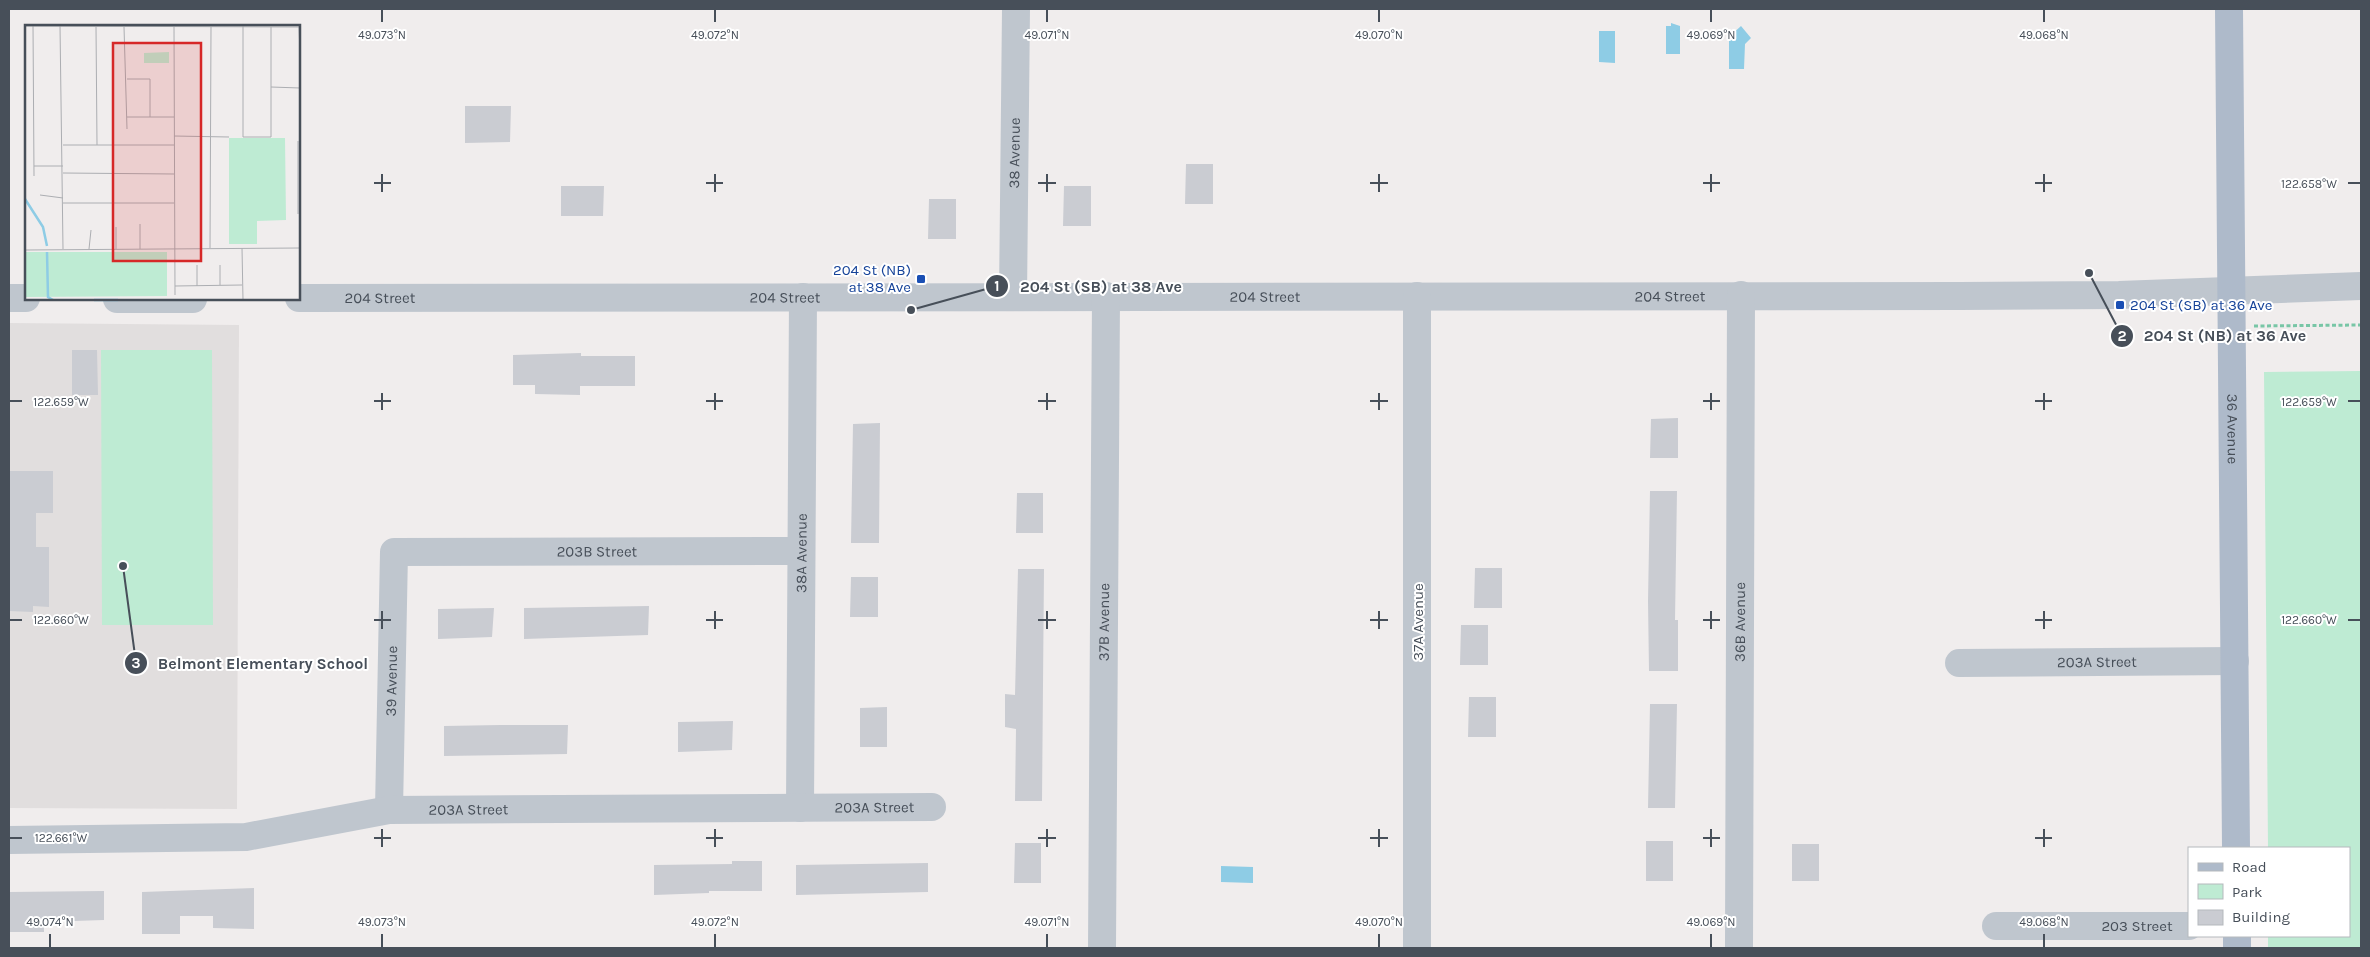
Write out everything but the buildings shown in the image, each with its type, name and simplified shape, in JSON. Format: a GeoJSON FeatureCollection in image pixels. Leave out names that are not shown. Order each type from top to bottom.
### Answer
{"type":"FeatureCollection","features":[{"type":"Feature","properties":{"kind":"main road","name":"36 Avenue"},"geometry":{"type":"LineString","coordinates":[[2229,9],[2236,847]]}},
{"type":"Feature","properties":{"kind":"street","name":"38 Avenue"},"geometry":{"type":"LineString","coordinates":[[1012,297],[1016,9]]}},
{"type":"Feature","properties":{"kind":"street","name":"204 Street"},"geometry":{"type":"LineString","coordinates":[[300,298],[1970,296],[2232,292],[2361,286]]}},
{"type":"Feature","properties":{"kind":"street","name":"36B Avenue"},"geometry":{"type":"LineString","coordinates":[[1739,948],[1740,295]]}},
{"type":"Feature","properties":{"kind":"street","name":"37B Avenue"},"geometry":{"type":"LineString","coordinates":[[1102,948],[1106,296]]}},
{"type":"Feature","properties":{"kind":"street","name":"37A Avenue"},"geometry":{"type":"LineString","coordinates":[[1417,296],[1417,948]]}},
{"type":"Feature","properties":{"kind":"street","name":"38A Avenue"},"geometry":{"type":"LineString","coordinates":[[800,808],[803,297]]}},
{"type":"Feature","properties":{"kind":"street"},"geometry":{"type":"LineString","coordinates":[[9,298],[25,298]]}},
{"type":"Feature","properties":{"kind":"street","name":"203B Street"},"geometry":{"type":"LineString","coordinates":[[394,552],[801,552]]}},
{"type":"Feature","properties":{"kind":"street","name":"39 Avenue"},"geometry":{"type":"LineString","coordinates":[[389,810],[394,552]]}},
{"type":"Feature","properties":{"kind":"street","name":"203A Street"},"geometry":{"type":"LineString","coordinates":[[1960,663],[2234,661]]}},
{"type":"Feature","properties":{"kind":"street","name":"203A Street"},"geometry":{"type":"LineString","coordinates":[[9,840],[246,837],[389,810],[932,807]]}},
{"type":"Feature","properties":{"kind":"street","name":"203 Street"},"geometry":{"type":"LineString","coordinates":[[1996,926],[2188,926]]}},
{"type":"Feature","properties":{"kind":"path"},"geometry":{"type":"LineString","coordinates":[[2232,326],[2361,325]]}},
{"type":"Feature","properties":{"kind":"shaded area"},"geometry":{"type":"Polygon","coordinates":[[[9,323],[239,325],[237,809],[9,808],[9,323]]]}},
{"type":"Feature","properties":{"kind":"green space"},"geometry":{"type":"Polygon","coordinates":[[[101,350],[212,350],[213,625],[102,625],[101,350]]]}},
{"type":"Feature","properties":{"kind":"green space"},"geometry":{"type":"Polygon","coordinates":[[[2361,371],[2361,948],[2268,948],[2268,937],[2350,937],[2350,847],[2268,847],[2264,372],[2361,371]]]}},
{"type":"Feature","properties":{"kind":"water"},"geometry":{"type":"Polygon","coordinates":[[[1671,23],[1680,26],[1680,54],[1666,54],[1666,26],[1671,26],[1671,23]]]}},
{"type":"Feature","properties":{"kind":"water"},"geometry":{"type":"Polygon","coordinates":[[[1741,26],[1751,38],[1745,44],[1744,69],[1729,69],[1729,37],[1741,26]]]}},
{"type":"Feature","properties":{"kind":"water"},"geometry":{"type":"Polygon","coordinates":[[[1599,31],[1615,31],[1615,63],[1599,62],[1599,31]]]}},
{"type":"Feature","properties":{"kind":"water"},"geometry":{"type":"Polygon","coordinates":[[[1221,866],[1253,867],[1253,883],[1221,882],[1221,866]]]}},
{"type":"Feature","properties":{"kind":"place","name":"204 St (NB) at 36 Ave"},"geometry":{"type":"Point","coordinates":[2089,273]}},
{"type":"Feature","properties":{"kind":"place","name":"204 St (NB) at 38 Ave"},"geometry":{"type":"Point","coordinates":[921,279]}},
{"type":"Feature","properties":{"kind":"place","name":"204 St (SB) at 36 Ave"},"geometry":{"type":"Point","coordinates":[2120,305]}},
{"type":"Feature","properties":{"kind":"place","name":"204 St (SB) at 38 Ave"},"geometry":{"type":"Point","coordinates":[911,310]}},
{"type":"Feature","properties":{"kind":"place","name":"Belmont Elementary School"},"geometry":{"type":"Point","coordinates":[123,566]}}]}
